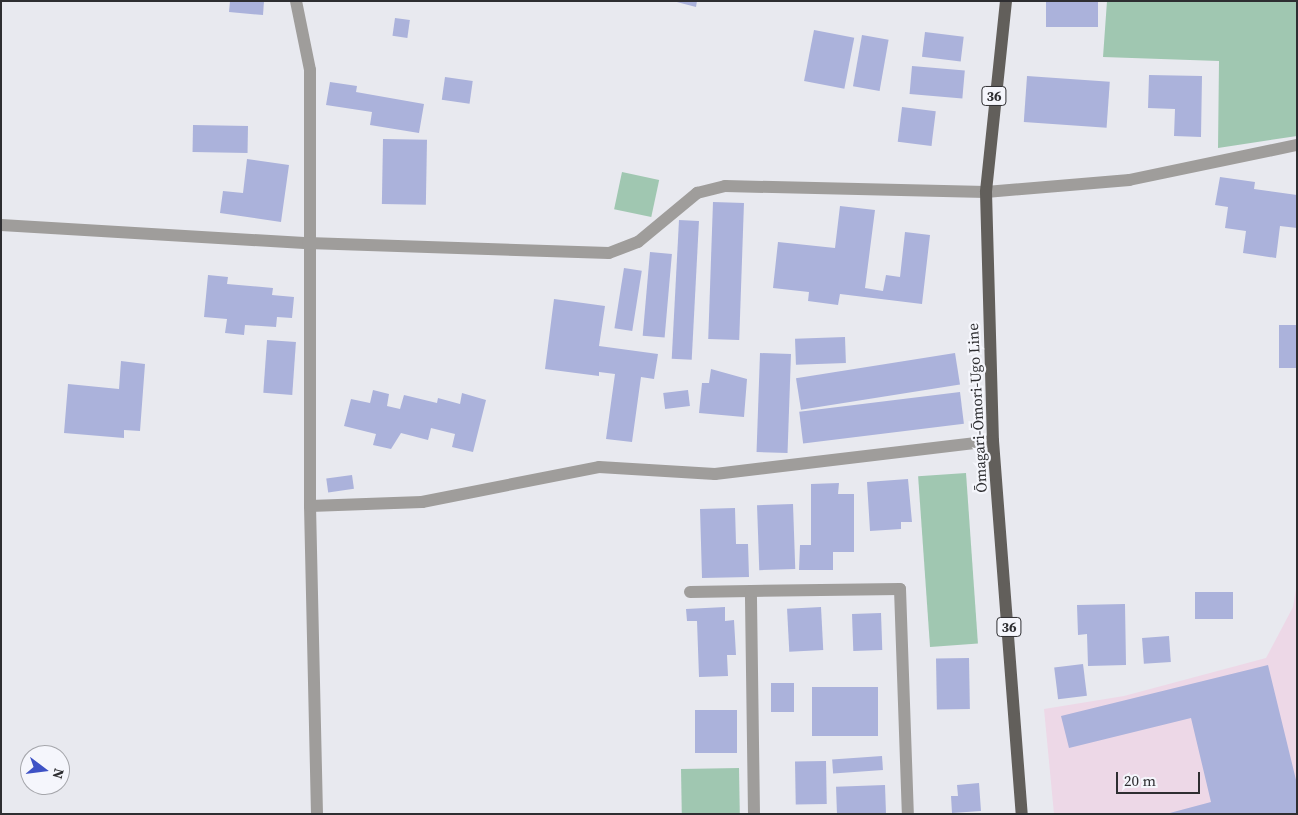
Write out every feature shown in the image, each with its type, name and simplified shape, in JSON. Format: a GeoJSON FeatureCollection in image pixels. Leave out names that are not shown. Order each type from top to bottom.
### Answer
{"type":"FeatureCollection","features":[{"type":"Feature","properties":{"kind":"main road","name":"Ōmagari-Ōmori-Ugo Line"},"geometry":{"type":"LineString","coordinates":[[1006,1],[986,192],[993,441],[1022,814]]}},
{"type":"Feature","properties":{"kind":"street"},"geometry":{"type":"LineString","coordinates":[[296,1],[310,70],[308,243],[310,506],[317,814]]}},
{"type":"Feature","properties":{"kind":"street"},"geometry":{"type":"LineString","coordinates":[[1,225],[308,243],[609,253],[638,242],[698,193],[724,186],[986,192],[1129,180],[1297,145]]}},
{"type":"Feature","properties":{"kind":"street"},"geometry":{"type":"LineString","coordinates":[[310,506],[422,502],[599,466],[715,474],[993,441]]}},
{"type":"Feature","properties":{"kind":"street"},"geometry":{"type":"LineString","coordinates":[[690,592],[900,589],[908,814]]}},
{"type":"Feature","properties":{"kind":"street"},"geometry":{"type":"LineString","coordinates":[[751,591],[754,814]]}},
{"type":"Feature","properties":{"kind":"shaded area"},"geometry":{"type":"Polygon","coordinates":[[[1297,583],[1297,814],[1054,814],[1044,709],[1124,696],[1266,658],[1293,607],[1297,583]]]}},
{"type":"Feature","properties":{"kind":"green space"},"geometry":{"type":"Polygon","coordinates":[[[1107,1],[1297,1],[1297,136],[1218,148],[1219,61],[1103,57],[1107,1]]]}},
{"type":"Feature","properties":{"kind":"green space"},"geometry":{"type":"Polygon","coordinates":[[[622,172],[659,180],[651,217],[614,209],[622,172]]]}},
{"type":"Feature","properties":{"kind":"green space"},"geometry":{"type":"Polygon","coordinates":[[[966,473],[978,644],[930,647],[918,476],[966,473]]]}},
{"type":"Feature","properties":{"kind":"green space"},"geometry":{"type":"Polygon","coordinates":[[[739,768],[740,814],[682,814],[681,769],[739,768]]]}},
{"type":"Feature","properties":{"kind":"building"},"geometry":{"type":"Polygon","coordinates":[[[230,1],[264,1],[263,15],[229,12],[230,1]]]}},
{"type":"Feature","properties":{"kind":"building"},"geometry":{"type":"Polygon","coordinates":[[[673,1],[697,1],[696,7],[673,1]]]}},
{"type":"Feature","properties":{"kind":"building"},"geometry":{"type":"Polygon","coordinates":[[[1046,1],[1098,1],[1098,27],[1046,27],[1046,1]]]}},
{"type":"Feature","properties":{"kind":"building"},"geometry":{"type":"Polygon","coordinates":[[[395,18],[410,20],[407,38],[392,36],[395,18]]]}},
{"type":"Feature","properties":{"kind":"building"},"geometry":{"type":"Polygon","coordinates":[[[814,30],[854,38],[844,89],[804,81],[814,30]]]}},
{"type":"Feature","properties":{"kind":"building"},"geometry":{"type":"Polygon","coordinates":[[[925,32],[964,37],[961,62],[922,57],[925,32]]]}},
{"type":"Feature","properties":{"kind":"building"},"geometry":{"type":"Polygon","coordinates":[[[862,35],[889,40],[880,91],[853,86],[862,35]]]}},
{"type":"Feature","properties":{"kind":"building"},"geometry":{"type":"Polygon","coordinates":[[[912,66],[965,71],[962,99],[910,94],[912,66]]]}},
{"type":"Feature","properties":{"kind":"building"},"geometry":{"type":"Polygon","coordinates":[[[1149,75],[1202,76],[1201,137],[1174,136],[1175,109],[1148,108],[1149,75]]]}},
{"type":"Feature","properties":{"kind":"building"},"geometry":{"type":"Polygon","coordinates":[[[1027,76],[1110,82],[1107,128],[1024,122],[1027,76]]]}},
{"type":"Feature","properties":{"kind":"building"},"geometry":{"type":"Polygon","coordinates":[[[445,77],[473,81],[470,104],[442,100],[445,77]]]}},
{"type":"Feature","properties":{"kind":"building"},"geometry":{"type":"Polygon","coordinates":[[[330,82],[357,86],[356,92],[424,104],[419,133],[370,125],[372,112],[326,105],[330,82]]]}},
{"type":"Feature","properties":{"kind":"building"},"geometry":{"type":"Polygon","coordinates":[[[902,107],[936,111],[931,146],[898,142],[902,107]]]}},
{"type":"Feature","properties":{"kind":"building"},"geometry":{"type":"Polygon","coordinates":[[[193,125],[248,126],[248,153],[193,152],[193,125]]]}},
{"type":"Feature","properties":{"kind":"building"},"geometry":{"type":"Polygon","coordinates":[[[383,139],[427,140],[426,205],[382,204],[383,139]]]}},
{"type":"Feature","properties":{"kind":"building"},"geometry":{"type":"Polygon","coordinates":[[[247,159],[289,165],[281,222],[220,213],[223,191],[243,193],[247,159]]]}},
{"type":"Feature","properties":{"kind":"building"},"geometry":{"type":"Polygon","coordinates":[[[1220,177],[1255,182],[1254,189],[1297,195],[1297,228],[1280,226],[1276,258],[1243,253],[1246,231],[1225,228],[1228,207],[1215,205],[1220,177]]]}},
{"type":"Feature","properties":{"kind":"building"},"geometry":{"type":"Polygon","coordinates":[[[713,202],[744,203],[739,340],[708,339],[713,202]]]}},
{"type":"Feature","properties":{"kind":"building"},"geometry":{"type":"Polygon","coordinates":[[[840,206],[875,210],[865,288],[883,291],[886,275],[900,277],[905,232],[930,235],[922,304],[840,294],[838,305],[808,301],[809,292],[773,288],[778,242],[835,248],[840,206]]]}},
{"type":"Feature","properties":{"kind":"building"},"geometry":{"type":"Polygon","coordinates":[[[679,220],[699,221],[692,360],[672,359],[679,220]]]}},
{"type":"Feature","properties":{"kind":"building"},"geometry":{"type":"Polygon","coordinates":[[[650,252],[672,254],[665,338],[643,336],[650,252]]]}},
{"type":"Feature","properties":{"kind":"building"},"geometry":{"type":"Polygon","coordinates":[[[624,268],[642,271],[632,331],[614,328],[624,268]]]}},
{"type":"Feature","properties":{"kind":"building"},"geometry":{"type":"Polygon","coordinates":[[[208,275],[228,277],[227,284],[273,288],[272,295],[294,297],[292,318],[277,317],[276,327],[245,325],[244,335],[225,333],[227,319],[204,317],[208,275]]]}},
{"type":"Feature","properties":{"kind":"building"},"geometry":{"type":"Polygon","coordinates":[[[554,299],[605,306],[599,346],[658,354],[654,379],[641,377],[632,442],[606,439],[615,374],[599,372],[599,376],[545,369],[554,299]]]}},
{"type":"Feature","properties":{"kind":"building"},"geometry":{"type":"Polygon","coordinates":[[[1279,325],[1297,325],[1297,368],[1279,368],[1279,325]]]}},
{"type":"Feature","properties":{"kind":"building"},"geometry":{"type":"Polygon","coordinates":[[[845,337],[846,363],[796,365],[795,339],[845,337]]]}},
{"type":"Feature","properties":{"kind":"building"},"geometry":{"type":"Polygon","coordinates":[[[267,340],[296,342],[292,395],[263,393],[267,340]]]}},
{"type":"Feature","properties":{"kind":"building"},"geometry":{"type":"Polygon","coordinates":[[[760,353],[791,354],[788,453],[757,452],[760,353]]]}},
{"type":"Feature","properties":{"kind":"building"},"geometry":{"type":"Polygon","coordinates":[[[955,353],[960,385],[801,410],[796,378],[955,353]]]}},
{"type":"Feature","properties":{"kind":"building"},"geometry":{"type":"Polygon","coordinates":[[[121,361],[145,364],[140,431],[124,430],[124,438],[64,433],[68,384],[119,389],[121,361]]]}},
{"type":"Feature","properties":{"kind":"building"},"geometry":{"type":"Polygon","coordinates":[[[711,369],[747,379],[744,417],[699,413],[702,383],[709,383],[711,369]]]}},
{"type":"Feature","properties":{"kind":"building"},"geometry":{"type":"Polygon","coordinates":[[[373,390],[389,394],[387,406],[400,409],[404,395],[437,403],[438,398],[460,404],[462,393],[486,400],[473,452],[452,447],[455,434],[431,428],[428,440],[401,433],[391,449],[373,445],[376,434],[344,426],[351,399],[370,403],[373,390]]]}},
{"type":"Feature","properties":{"kind":"building"},"geometry":{"type":"Polygon","coordinates":[[[688,390],[690,406],[665,409],[663,393],[688,390]]]}},
{"type":"Feature","properties":{"kind":"building"},"geometry":{"type":"Polygon","coordinates":[[[960,392],[964,424],[803,444],[799,412],[960,392]]]}},
{"type":"Feature","properties":{"kind":"building"},"geometry":{"type":"Polygon","coordinates":[[[352,475],[354,489],[328,492],[326,479],[352,475]]]}},
{"type":"Feature","properties":{"kind":"building"},"geometry":{"type":"Polygon","coordinates":[[[908,479],[912,522],[901,522],[901,529],[870,531],[867,482],[908,479]]]}},
{"type":"Feature","properties":{"kind":"building"},"geometry":{"type":"Polygon","coordinates":[[[839,483],[838,494],[854,494],[854,552],[833,552],[833,570],[799,570],[800,545],[811,545],[811,484],[839,483]]]}},
{"type":"Feature","properties":{"kind":"building"},"geometry":{"type":"Polygon","coordinates":[[[793,504],[795,569],[759,570],[757,505],[793,504]]]}},
{"type":"Feature","properties":{"kind":"building"},"geometry":{"type":"Polygon","coordinates":[[[735,508],[736,544],[748,544],[749,577],[702,578],[700,509],[735,508]]]}},
{"type":"Feature","properties":{"kind":"building"},"geometry":{"type":"Polygon","coordinates":[[[1195,592],[1233,592],[1233,619],[1195,619],[1195,592]]]}},
{"type":"Feature","properties":{"kind":"building"},"geometry":{"type":"Polygon","coordinates":[[[1125,604],[1126,665],[1088,666],[1087,634],[1078,635],[1077,605],[1125,604]]]}},
{"type":"Feature","properties":{"kind":"building"},"geometry":{"type":"Polygon","coordinates":[[[725,607],[725,621],[734,620],[736,655],[727,655],[728,676],[699,677],[697,621],[687,621],[686,609],[725,607]]]}},
{"type":"Feature","properties":{"kind":"building"},"geometry":{"type":"Polygon","coordinates":[[[821,607],[823,650],[789,652],[787,609],[821,607]]]}},
{"type":"Feature","properties":{"kind":"building"},"geometry":{"type":"Polygon","coordinates":[[[881,613],[882,650],[853,651],[852,614],[881,613]]]}},
{"type":"Feature","properties":{"kind":"building"},"geometry":{"type":"Polygon","coordinates":[[[1169,636],[1171,662],[1144,664],[1142,638],[1169,636]]]}},
{"type":"Feature","properties":{"kind":"building"},"geometry":{"type":"Polygon","coordinates":[[[969,658],[970,709],[937,710],[936,659],[969,658]]]}},
{"type":"Feature","properties":{"kind":"building"},"geometry":{"type":"Polygon","coordinates":[[[1083,664],[1087,696],[1058,699],[1054,668],[1083,664]]]}},
{"type":"Feature","properties":{"kind":"building"},"geometry":{"type":"Polygon","coordinates":[[[1268,665],[1297,784],[1297,814],[1166,814],[1211,802],[1191,718],[1069,748],[1061,716],[1268,665]]]}},
{"type":"Feature","properties":{"kind":"building"},"geometry":{"type":"Polygon","coordinates":[[[771,683],[794,683],[794,712],[771,712],[771,683]]]}},
{"type":"Feature","properties":{"kind":"building"},"geometry":{"type":"Polygon","coordinates":[[[812,687],[878,687],[878,736],[812,736],[812,687]]]}},
{"type":"Feature","properties":{"kind":"building"},"geometry":{"type":"Polygon","coordinates":[[[695,710],[737,710],[737,753],[695,753],[695,710]]]}},
{"type":"Feature","properties":{"kind":"building"},"geometry":{"type":"Polygon","coordinates":[[[882,756],[883,770],[833,773],[832,759],[882,756]]]}},
{"type":"Feature","properties":{"kind":"building"},"geometry":{"type":"Polygon","coordinates":[[[826,761],[827,804],[796,805],[795,762],[826,761]]]}},
{"type":"Feature","properties":{"kind":"building"},"geometry":{"type":"Polygon","coordinates":[[[979,783],[981,811],[952,813],[951,796],[958,796],[957,785],[979,783]]]}},
{"type":"Feature","properties":{"kind":"building"},"geometry":{"type":"Polygon","coordinates":[[[885,785],[886,814],[837,814],[836,787],[885,785]]]}}]}
